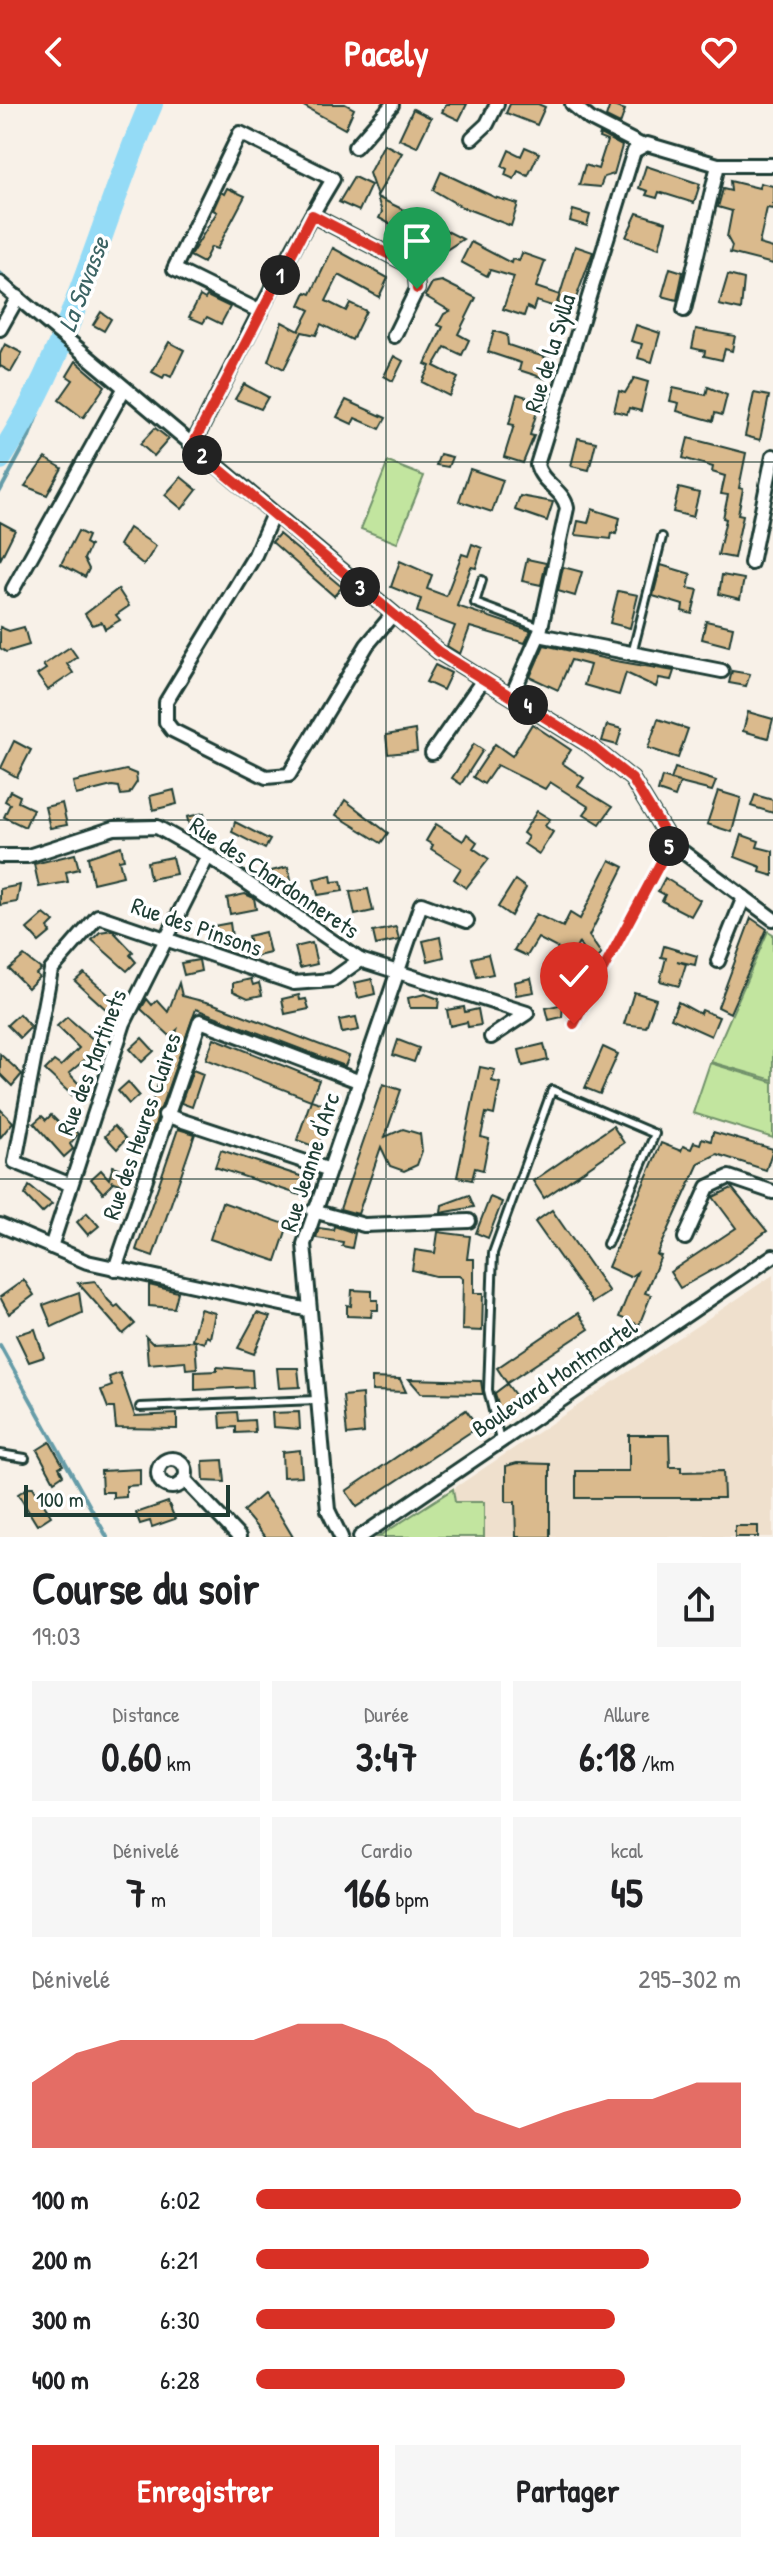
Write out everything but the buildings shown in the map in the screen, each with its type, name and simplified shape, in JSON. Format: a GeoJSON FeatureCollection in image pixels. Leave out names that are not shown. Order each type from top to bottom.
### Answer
{"type":"FeatureCollection","features":[{"type":"Feature","properties":{"kind":"street"},"geometry":{"type":"LineString","coordinates":[[355,147],[392,104]]}},
{"type":"Feature","properties":{"kind":"street"},"geometry":{"type":"LineString","coordinates":[[472,138],[487,124],[497,104]]}},
{"type":"Feature","properties":{"kind":"street"},"geometry":{"type":"LineString","coordinates":[[572,104],[590,119],[641,145],[718,165],[773,165]]}},
{"type":"Feature","properties":{"kind":"street"},"geometry":{"type":"LineString","coordinates":[[192,446],[333,179],[240,133],[174,269],[261,312]]}},
{"type":"Feature","properties":{"kind":"street","name":"Rue de la Sylla"},"geometry":{"type":"LineString","coordinates":[[512,695],[540,631],[567,508],[565,498],[540,475],[537,465],[634,151],[641,145]]}},
{"type":"Feature","properties":{"kind":"street"},"geometry":{"type":"LineString","coordinates":[[684,310],[718,165]]}},
{"type":"Feature","properties":{"kind":"street"},"geometry":{"type":"LineString","coordinates":[[312,215],[415,268],[417,289],[394,336]]}},
{"type":"Feature","properties":{"kind":"street"},"geometry":{"type":"LineString","coordinates":[[0,283],[439,652],[591,746],[632,779],[671,843],[773,919]]}},
{"type":"Feature","properties":{"kind":"street"},"geometry":{"type":"LineString","coordinates":[[0,329],[18,297]]}},
{"type":"Feature","properties":{"kind":"street"},"geometry":{"type":"LineString","coordinates":[[13,589],[124,389]]}},
{"type":"Feature","properties":{"kind":"street"},"geometry":{"type":"LineString","coordinates":[[751,563],[773,456]]}},
{"type":"Feature","properties":{"kind":"street"},"geometry":{"type":"LineString","coordinates":[[273,514],[255,555],[166,702],[166,722],[172,730],[266,777],[289,775],[367,645],[393,614]]}},
{"type":"Feature","properties":{"kind":"street"},"geometry":{"type":"LineString","coordinates":[[540,631],[632,654],[722,671]]}},
{"type":"Feature","properties":{"kind":"street"},"geometry":{"type":"LineString","coordinates":[[432,753],[483,680]]}},
{"type":"Feature","properties":{"kind":"street","name":"Rue des Chardonnerets"},"geometry":{"type":"LineString","coordinates":[[0,856],[28,856],[114,828],[157,827],[208,856],[360,960],[527,1013],[491,1037]]}},
{"type":"Feature","properties":{"kind":"street","name":"Rue des Martinets"},"geometry":{"type":"LineString","coordinates":[[51,1247],[69,1184],[124,1023],[169,939],[208,856]]}},
{"type":"Feature","properties":{"kind":"street"},"geometry":{"type":"LineString","coordinates":[[718,961],[744,897]]}},
{"type":"Feature","properties":{"kind":"street","name":"Rue Jeanne d'Arc"},"geometry":{"type":"LineString","coordinates":[[341,1537],[328,1510],[304,1244],[327,1169],[421,904],[467,921]]}},
{"type":"Feature","properties":{"kind":"street","name":"Rue des Pinsons"},"geometry":{"type":"LineString","coordinates":[[69,1184],[15,1162],[51,970],[98,916],[294,983],[332,980],[360,960]]}},
{"type":"Feature","properties":{"kind":"street","name":"Rue des Heures Claires"},"geometry":{"type":"LineString","coordinates":[[115,1269],[165,1115],[200,1021],[358,1081]]}},
{"type":"Feature","properties":{"kind":"street"},"geometry":{"type":"LineString","coordinates":[[165,1115],[327,1169]]}},
{"type":"Feature","properties":{"kind":"street"},"geometry":{"type":"LineString","coordinates":[[685,1238],[708,1187],[729,1177],[773,1192]]}},
{"type":"Feature","properties":{"kind":"street"},"geometry":{"type":"LineString","coordinates":[[313,1211],[364,1225],[469,1221]]}},
{"type":"Feature","properties":{"kind":"street"},"geometry":{"type":"LineString","coordinates":[[0,1225],[87,1262],[309,1310]]}},
{"type":"Feature","properties":{"kind":"street","name":"Boulevard Montmartel"},"geometry":{"type":"LineString","coordinates":[[360,1537],[500,1440],[636,1354],[773,1256]]}},
{"type":"Feature","properties":{"kind":"street"},"geometry":{"type":"LineString","coordinates":[[184,1479],[239,1537]]}},
{"type":"Feature","properties":{"kind":"lane"},"geometry":{"type":"LineString","coordinates":[[632,654],[662,537]]}},
{"type":"Feature","properties":{"kind":"lane"},"geometry":{"type":"LineString","coordinates":[[482,580],[475,603],[540,631]]}},
{"type":"Feature","properties":{"kind":"lane"},"geometry":{"type":"LineString","coordinates":[[574,1024],[671,843]]}},
{"type":"Feature","properties":{"kind":"lane"},"geometry":{"type":"LineString","coordinates":[[500,1440],[488,1390],[493,1253],[552,1090],[655,1134],[607,1244]]}},
{"type":"Feature","properties":{"kind":"lane"},"geometry":{"type":"LineString","coordinates":[[140,1407],[318,1400]]}},
{"type":"Feature","properties":{"kind":"lane"},"geometry":{"type":"LineString","coordinates":[[0,1454],[25,1458]]}},
{"type":"Feature","properties":{"kind":"shaded area"},"geometry":{"type":"Polygon","coordinates":[[[773,1275],[773,1537],[484,1537],[484,1502],[454,1502],[453,1489],[773,1275]]]}},
{"type":"Feature","properties":{"kind":"green space"},"geometry":{"type":"Polygon","coordinates":[[[388,462],[424,476],[397,543],[361,529],[388,462]]]}},
{"type":"Feature","properties":{"kind":"green space"},"geometry":{"type":"Polygon","coordinates":[[[768,931],[773,934],[773,1080],[711,1062],[768,931]]]}},
{"type":"Feature","properties":{"kind":"green space"},"geometry":{"type":"Polygon","coordinates":[[[710,1063],[773,1082],[773,1138],[693,1113],[710,1063]]]}},
{"type":"Feature","properties":{"kind":"green space"},"geometry":{"type":"Polygon","coordinates":[[[453,1489],[455,1502],[484,1502],[484,1537],[378,1537],[453,1489]]]}},
{"type":"Feature","properties":{"kind":"waterway","name":"La Savasse"},"geometry":{"type":"LineString","coordinates":[[0,458],[47,374],[151,104]]}},
{"type":"Feature","properties":{"kind":"waterway"},"geometry":{"type":"LineString","coordinates":[[0,273],[47,315]]}},
{"type":"Feature","properties":{"kind":"waterway"},"geometry":{"type":"LineString","coordinates":[[0,491],[28,439],[65,343]]}},
{"type":"Feature","properties":{"kind":"waterway"},"geometry":{"type":"LineString","coordinates":[[0,1345],[107,1537]]}},
{"type":"Feature","properties":{"kind":"route"},"geometry":{"type":"LineString","coordinates":[[417,289],[415,268],[312,215],[192,446],[439,652],[591,746],[632,779],[671,843],[574,1024]]}}]}
